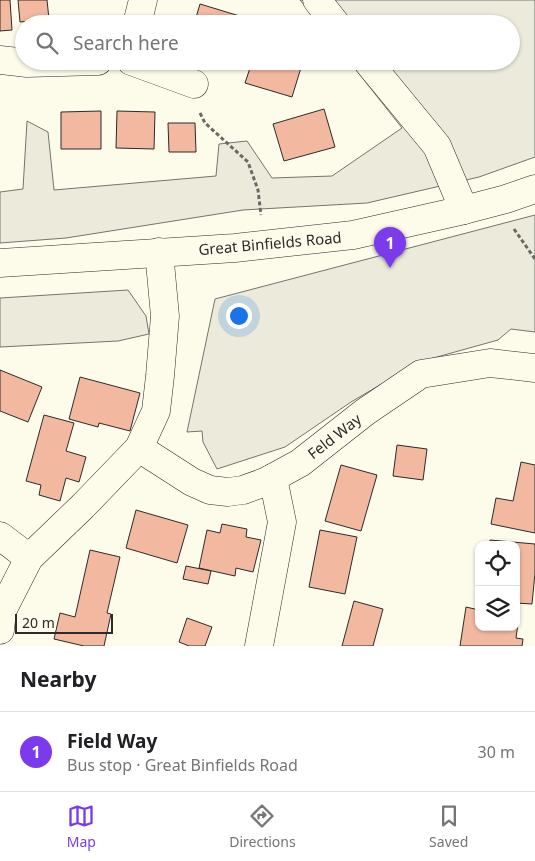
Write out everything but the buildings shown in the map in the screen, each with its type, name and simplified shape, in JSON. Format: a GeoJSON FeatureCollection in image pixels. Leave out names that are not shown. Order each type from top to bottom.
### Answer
{"type":"FeatureCollection","features":[{"type":"Feature","properties":{"kind":"street"},"geometry":{"type":"LineString","coordinates":[[139,15],[143,0]]}},
{"type":"Feature","properties":{"kind":"street"},"geometry":{"type":"LineString","coordinates":[[317,0],[329,15]]}},
{"type":"Feature","properties":{"kind":"street"},"geometry":{"type":"LineString","coordinates":[[0,60],[15,62]]}},
{"type":"Feature","properties":{"kind":"street"},"geometry":{"type":"LineString","coordinates":[[156,70],[194,84]]}},
{"type":"Feature","properties":{"kind":"street"},"geometry":{"type":"LineString","coordinates":[[374,70],[437,146],[464,210]]}},
{"type":"Feature","properties":{"kind":"street","name":"Great Binfields Road"},"geometry":{"type":"LineString","coordinates":[[0,263],[235,248],[352,235],[464,210],[535,189]]}},
{"type":"Feature","properties":{"kind":"street"},"geometry":{"type":"LineString","coordinates":[[0,630],[2,612],[30,558],[139,448],[156,411],[165,316],[159,252]]}},
{"type":"Feature","properties":{"kind":"street","name":"Feld Way"},"geometry":{"type":"LineString","coordinates":[[139,448],[192,482],[210,490],[228,492],[243,490],[273,478],[300,463],[365,412],[421,374],[490,362],[535,368]]}},
{"type":"Feature","properties":{"kind":"street"},"geometry":{"type":"LineString","coordinates":[[259,646],[282,522],[273,478]]}},
{"type":"Feature","properties":{"kind":"street"},"geometry":{"type":"LineString","coordinates":[[0,536],[30,558]]}},
{"type":"Feature","properties":{"kind":"path"},"geometry":{"type":"LineString","coordinates":[[194,84],[197,105],[205,123],[248,162],[258,190],[262,223]]}},
{"type":"Feature","properties":{"kind":"path"},"geometry":{"type":"LineString","coordinates":[[514,229],[535,259]]}},
{"type":"Feature","properties":{"kind":"shaded area"},"geometry":{"type":"Polygon","coordinates":[[[300,0],[535,0],[535,157],[479,177],[367,203],[243,210],[66,238],[0,243],[0,192],[23,189],[27,121],[48,132],[54,190],[216,176],[219,144],[247,141],[272,178],[332,176],[402,128],[356,70],[520,70],[520,15],[312,15],[300,0]]]}},
{"type":"Feature","properties":{"kind":"shaded area"},"geometry":{"type":"Polygon","coordinates":[[[535,215],[535,332],[511,329],[498,340],[419,362],[351,402],[285,447],[217,469],[203,442],[202,431],[187,432],[215,299],[535,215]]]}},
{"type":"Feature","properties":{"kind":"shaded area"},"geometry":{"type":"Polygon","coordinates":[[[128,290],[146,316],[149,334],[118,341],[0,347],[0,298],[128,290]]]}},
{"type":"Feature","properties":{"kind":"place","name":"Field Way"},"geometry":{"type":"Point","coordinates":[390,268]}}]}
